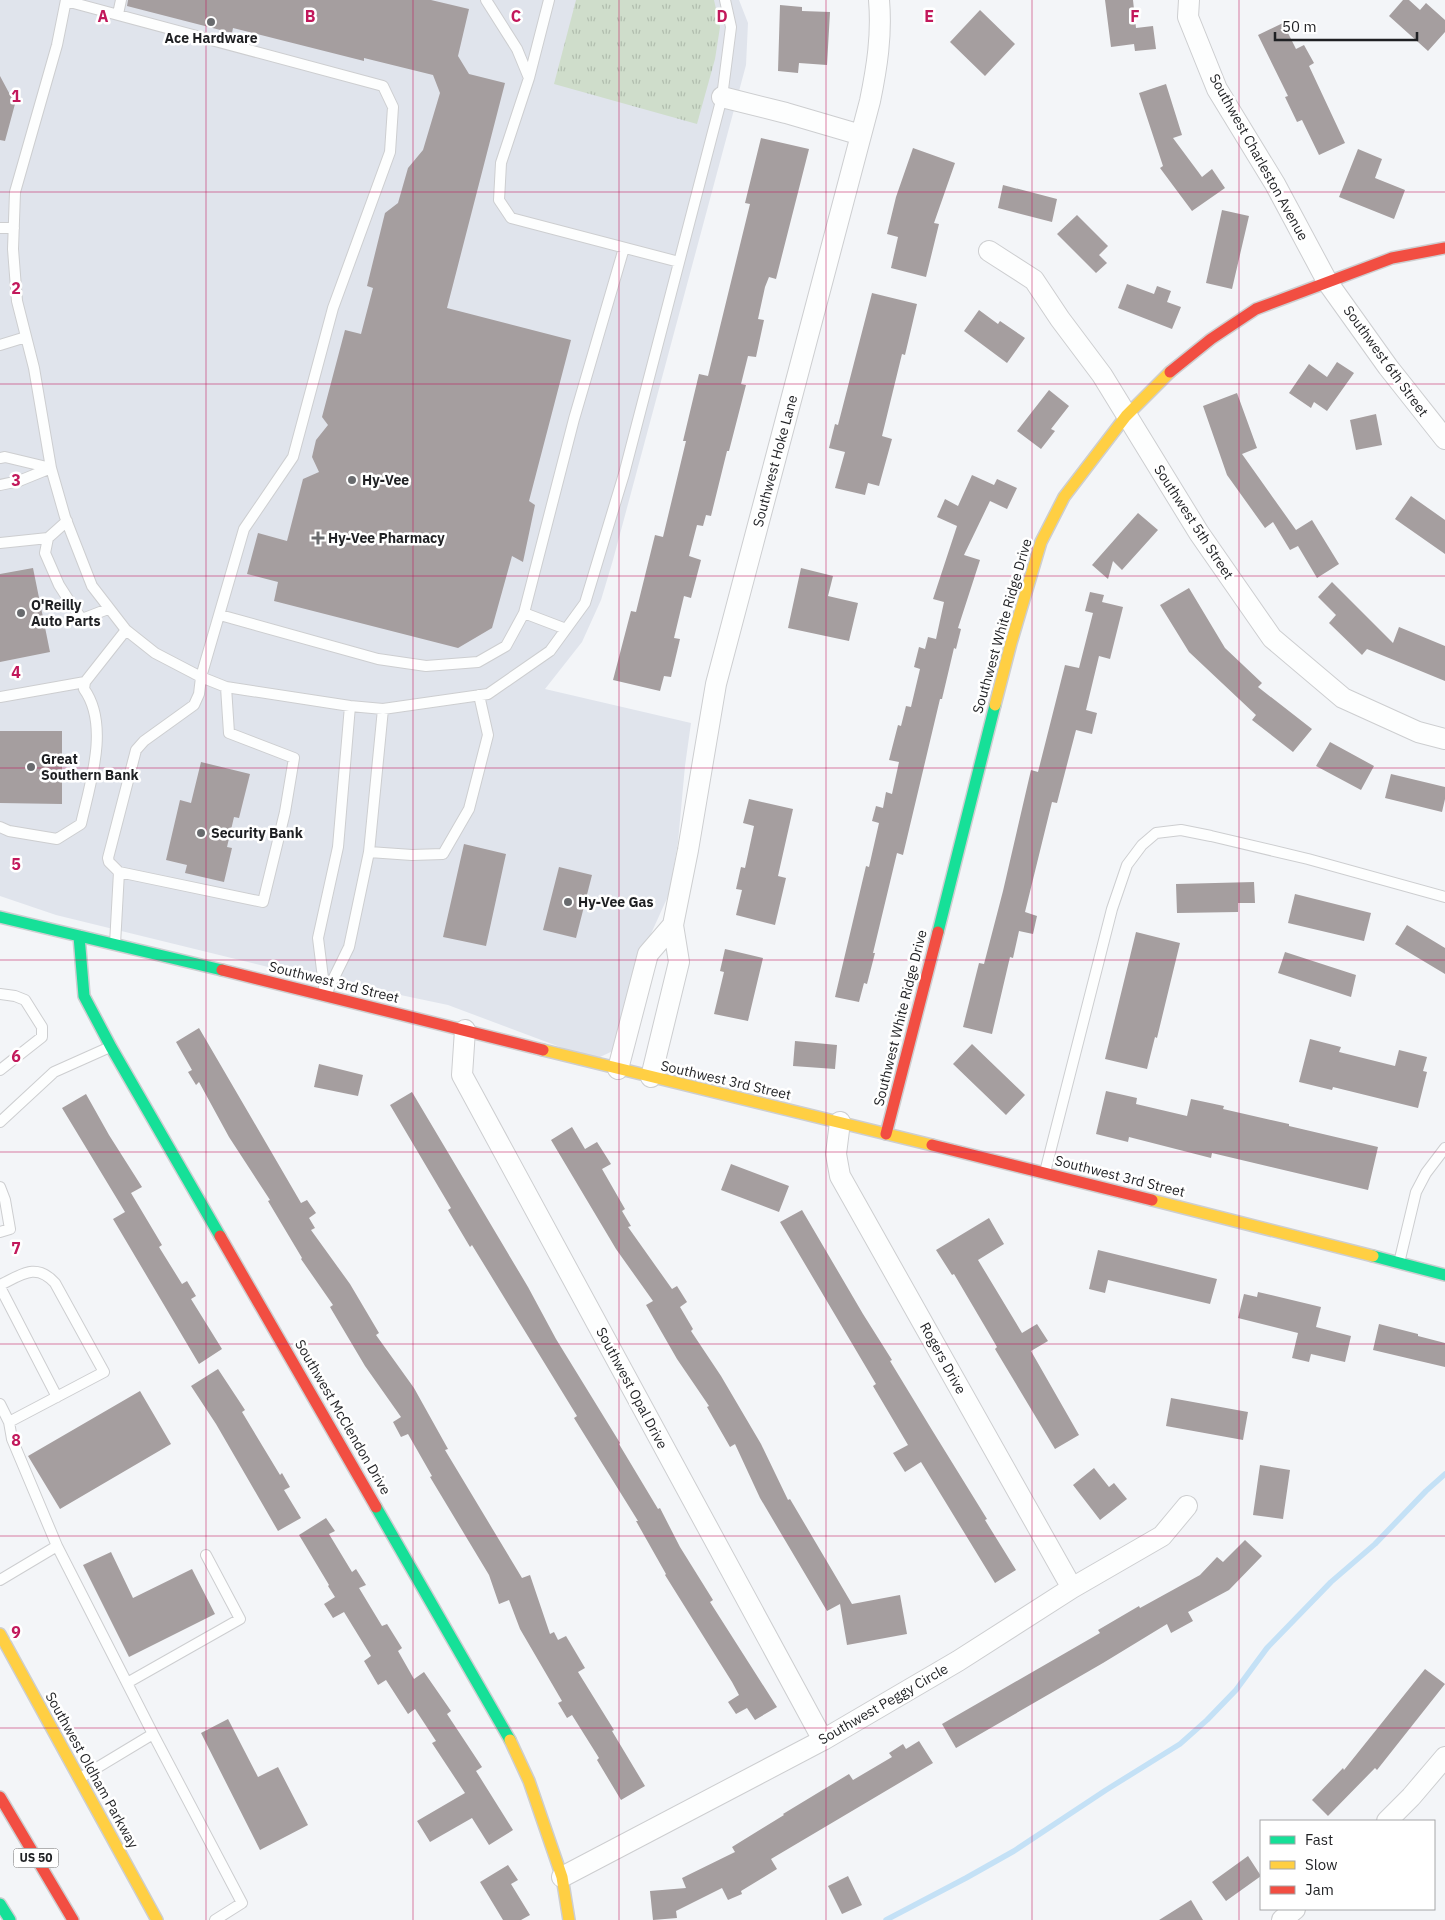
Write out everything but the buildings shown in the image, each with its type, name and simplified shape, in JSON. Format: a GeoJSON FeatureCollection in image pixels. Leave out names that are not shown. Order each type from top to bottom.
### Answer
{"type":"FeatureCollection","features":[{"type":"Feature","properties":{"kind":"main road","name":"Southwest White Ridge Drive"},"geometry":{"type":"LineString","coordinates":[[886,1134],[1011,643],[1041,542],[1064,498],[1126,416],[1174,368],[1211,339],[1256,309],[1392,258],[1445,248]]}},
{"type":"Feature","properties":{"kind":"main road","name":"Southwest 3rd Street"},"geometry":{"type":"LineString","coordinates":[[0,917],[325,994],[618,1069],[1045,1172],[1445,1275]]}},
{"type":"Feature","properties":{"kind":"main road","name":"Southwest McClendon Drive"},"geometry":{"type":"LineString","coordinates":[[79,936],[84,996],[111,1047],[504,1728],[529,1781],[562,1877],[569,1920]]}},
{"type":"Feature","properties":{"kind":"main road","name":"Southwest Oldham Parkway"},"geometry":{"type":"LineString","coordinates":[[0,1634],[157,1920]]}},
{"type":"Feature","properties":{"kind":"main road","name":"US 50"},"geometry":{"type":"LineString","coordinates":[[0,1797],[73,1920]]}},
{"type":"Feature","properties":{"kind":"main road"},"geometry":{"type":"LineString","coordinates":[[0,1904],[10,1920]]}},
{"type":"Feature","properties":{"kind":"street","name":"Southwest Hoke Lane"},"geometry":{"type":"LineString","coordinates":[[651,1077],[679,962],[673,925],[688,850],[716,684],[870,101],[878,59],[881,25],[879,0]]}},
{"type":"Feature","properties":{"kind":"street","name":"Southwest Charleston Avenue"},"geometry":{"type":"LineString","coordinates":[[1189,0],[1188,17],[1218,89],[1276,184],[1328,283]]}},
{"type":"Feature","properties":{"kind":"street"},"geometry":{"type":"LineString","coordinates":[[722,97],[861,135]]}},
{"type":"Feature","properties":{"kind":"street","name":"Southwest 5th Street"},"geometry":{"type":"LineString","coordinates":[[989,251],[1034,280],[1060,319],[1102,375],[1199,533],[1272,638],[1343,698],[1418,732],[1445,739]]}},
{"type":"Feature","properties":{"kind":"street","name":"Southwest 6th Street"},"geometry":{"type":"LineString","coordinates":[[1328,283],[1388,367],[1445,439]]}},
{"type":"Feature","properties":{"kind":"street","name":"Southwest Hoke Lane"},"geometry":{"type":"LineString","coordinates":[[618,1069],[648,954],[673,925]]}},
{"type":"Feature","properties":{"kind":"street","name":"Southwest Opal Drive"},"geometry":{"type":"LineString","coordinates":[[465,1030],[462,1075],[823,1740]]}},
{"type":"Feature","properties":{"kind":"street","name":"Rogers Drive"},"geometry":{"type":"LineString","coordinates":[[840,1122],[836,1154],[840,1176],[1072,1588]]}},
{"type":"Feature","properties":{"kind":"street","name":"Southwest Peggy Circle"},"geometry":{"type":"LineString","coordinates":[[562,1877],[823,1740],[958,1661],[1072,1588],[1162,1536],[1187,1506]]}},
{"type":"Feature","properties":{"kind":"street"},"geometry":{"type":"LineString","coordinates":[[1388,1820],[1411,1797],[1445,1757]]}},
{"type":"Feature","properties":{"kind":"street"},"geometry":{"type":"LineString","coordinates":[[1282,1920],[1294,1910]]}},
{"type":"Feature","properties":{"kind":"lane"},"geometry":{"type":"LineString","coordinates":[[118,14],[121,0]]}},
{"type":"Feature","properties":{"kind":"lane"},"geometry":{"type":"LineString","coordinates":[[486,0],[517,49],[529,78]]}},
{"type":"Feature","properties":{"kind":"lane"},"geometry":{"type":"LineString","coordinates":[[549,0],[529,78],[501,163],[499,200],[511,218],[679,262]]}},
{"type":"Feature","properties":{"kind":"lane"},"geometry":{"type":"LineString","coordinates":[[226,687],[229,733],[294,758],[285,812],[263,902],[119,872],[109,862],[108,858],[136,750],[144,740],[194,705],[199,694],[201,677],[244,530],[294,456],[333,308],[390,152],[393,107],[383,86],[66,1],[57,45],[15,192],[13,249],[17,301],[34,368],[51,468],[67,521],[92,586],[126,630],[155,653],[201,677],[226,687],[350,706],[383,708],[488,694],[550,651],[584,603],[624,474],[722,97],[730,27],[726,0]]}},
{"type":"Feature","properties":{"kind":"lane"},"geometry":{"type":"LineString","coordinates":[[0,228],[14,228]]}},
{"type":"Feature","properties":{"kind":"lane"},"geometry":{"type":"LineString","coordinates":[[220,615],[378,659],[426,666],[478,662],[506,646],[524,613],[574,419],[624,248]]}},
{"type":"Feature","properties":{"kind":"lane"},"geometry":{"type":"LineString","coordinates":[[0,345],[26,337]]}},
{"type":"Feature","properties":{"kind":"lane"},"geometry":{"type":"LineString","coordinates":[[0,458],[5,457],[51,468]]}},
{"type":"Feature","properties":{"kind":"lane"},"geometry":{"type":"LineString","coordinates":[[0,485],[19,481],[51,468]]}},
{"type":"Feature","properties":{"kind":"lane"},"geometry":{"type":"LineString","coordinates":[[0,543],[48,538],[67,521]]}},
{"type":"Feature","properties":{"kind":"lane"},"geometry":{"type":"LineString","coordinates":[[48,538],[45,553],[59,586],[72,608],[82,619],[108,608]]}},
{"type":"Feature","properties":{"kind":"lane"},"geometry":{"type":"LineString","coordinates":[[524,613],[566,629]]}},
{"type":"Feature","properties":{"kind":"lane"},"geometry":{"type":"LineString","coordinates":[[0,827],[9,831],[56,839],[81,824],[91,778],[98,730],[91,699],[84,689],[85,682],[126,630]]}},
{"type":"Feature","properties":{"kind":"lane"},"geometry":{"type":"LineString","coordinates":[[0,697],[85,682]]}},
{"type":"Feature","properties":{"kind":"lane"},"geometry":{"type":"LineString","coordinates":[[368,852],[412,855],[443,854],[469,809],[488,735],[479,695]]}},
{"type":"Feature","properties":{"kind":"lane"},"geometry":{"type":"LineString","coordinates":[[325,994],[318,938],[338,847],[350,706]]}},
{"type":"Feature","properties":{"kind":"lane"},"geometry":{"type":"LineString","coordinates":[[325,994],[349,948],[368,852],[383,708]]}},
{"type":"Feature","properties":{"kind":"lane"},"geometry":{"type":"LineString","coordinates":[[1045,1172],[1112,909],[1127,865],[1142,846],[1156,833],[1181,830],[1211,836],[1308,859],[1445,896]]}},
{"type":"Feature","properties":{"kind":"lane"},"geometry":{"type":"LineString","coordinates":[[115,945],[119,872]]}},
{"type":"Feature","properties":{"kind":"lane"},"geometry":{"type":"LineString","coordinates":[[0,994],[15,996],[24,1000],[42,1027],[42,1037],[0,1070]]}},
{"type":"Feature","properties":{"kind":"lane"},"geometry":{"type":"LineString","coordinates":[[0,1122],[54,1072],[111,1047]]}},
{"type":"Feature","properties":{"kind":"lane"},"geometry":{"type":"LineString","coordinates":[[1399,1264],[1416,1192],[1426,1173],[1445,1148]]}},
{"type":"Feature","properties":{"kind":"lane"},"geometry":{"type":"LineString","coordinates":[[0,1186],[5,1200],[10,1229],[0,1232]]}},
{"type":"Feature","properties":{"kind":"lane"},"geometry":{"type":"LineString","coordinates":[[8,1422],[104,1372],[55,1283],[44,1273],[29,1271],[0,1286],[57,1396]]}},
{"type":"Feature","properties":{"kind":"lane"},"geometry":{"type":"LineString","coordinates":[[0,1404],[8,1422],[12,1439],[57,1546],[242,1903],[214,1920]]}},
{"type":"Feature","properties":{"kind":"lane"},"geometry":{"type":"LineString","coordinates":[[0,1580],[57,1546]]}},
{"type":"Feature","properties":{"kind":"lane"},"geometry":{"type":"LineString","coordinates":[[127,1682],[240,1619],[206,1555]]}},
{"type":"Feature","properties":{"kind":"lane"},"geometry":{"type":"LineString","coordinates":[[80,1779],[153,1734]]}},
{"type":"Feature","properties":{"kind":"shaded area"},"geometry":{"type":"Polygon","coordinates":[[[0,0],[739,0],[748,23],[746,65],[613,560],[601,600],[582,642],[545,689],[691,723],[678,842],[669,894],[640,958],[615,1050],[600,1057],[576,1053],[448,1005],[272,968],[56,915],[0,896],[0,0]]]}},
{"type":"Feature","properties":{"kind":"green space"},"geometry":{"type":"Polygon","coordinates":[[[576,0],[714,0],[720,27],[715,59],[697,124],[554,84],[576,0]]]}},
{"type":"Feature","properties":{"kind":"waterway"},"geometry":{"type":"LineString","coordinates":[[886,1920],[1014,1851],[1180,1744],[1236,1690],[1267,1648],[1331,1582],[1375,1544],[1445,1474]]}},
{"type":"Feature","properties":{"kind":"traffic: fast"},"geometry":{"type":"LineString","coordinates":[[938,932],[995,705]]}},
{"type":"Feature","properties":{"kind":"traffic: fast"},"geometry":{"type":"LineString","coordinates":[[0,917],[222,970]]}},
{"type":"Feature","properties":{"kind":"traffic: fast"},"geometry":{"type":"LineString","coordinates":[[79,936],[84,996],[111,1047],[220,1236]]}},
{"type":"Feature","properties":{"kind":"traffic: fast"},"geometry":{"type":"LineString","coordinates":[[1373,1256],[1445,1275]]}},
{"type":"Feature","properties":{"kind":"traffic: fast"},"geometry":{"type":"LineString","coordinates":[[376,1507],[510,1740]]}},
{"type":"Feature","properties":{"kind":"traffic: fast"},"geometry":{"type":"LineString","coordinates":[[0,1904],[10,1920]]}},
{"type":"Feature","properties":{"kind":"traffic: slow"},"geometry":{"type":"LineString","coordinates":[[995,705],[1041,542],[1064,497],[1126,416],[1170,372]]}},
{"type":"Feature","properties":{"kind":"traffic: slow"},"geometry":{"type":"LineString","coordinates":[[543,1050],[932,1145]]}},
{"type":"Feature","properties":{"kind":"traffic: slow"},"geometry":{"type":"LineString","coordinates":[[1152,1200],[1373,1256]]}},
{"type":"Feature","properties":{"kind":"traffic: slow"},"geometry":{"type":"LineString","coordinates":[[0,1634],[157,1920]]}},
{"type":"Feature","properties":{"kind":"traffic: slow"},"geometry":{"type":"LineString","coordinates":[[510,1740],[529,1781],[562,1877],[569,1920]]}},
{"type":"Feature","properties":{"kind":"traffic: jam"},"geometry":{"type":"LineString","coordinates":[[1170,372],[1211,339],[1256,309],[1392,258],[1445,248]]}},
{"type":"Feature","properties":{"kind":"traffic: jam"},"geometry":{"type":"LineString","coordinates":[[886,1134],[938,932]]}},
{"type":"Feature","properties":{"kind":"traffic: jam"},"geometry":{"type":"LineString","coordinates":[[222,970],[543,1050]]}},
{"type":"Feature","properties":{"kind":"traffic: jam"},"geometry":{"type":"LineString","coordinates":[[932,1145],[1152,1200]]}},
{"type":"Feature","properties":{"kind":"traffic: jam"},"geometry":{"type":"LineString","coordinates":[[220,1236],[376,1507]]}},
{"type":"Feature","properties":{"kind":"traffic: jam"},"geometry":{"type":"LineString","coordinates":[[0,1797],[73,1920]]}},
{"type":"Feature","properties":{"kind":"place","name":"Ace Hardware"},"geometry":{"type":"Point","coordinates":[211,22]}},
{"type":"Feature","properties":{"kind":"place","name":"Hy-Vee"},"geometry":{"type":"Point","coordinates":[352,480]}},
{"type":"Feature","properties":{"kind":"place","name":"Hy-Vee Pharmacy"},"geometry":{"type":"Point","coordinates":[318,538]}},
{"type":"Feature","properties":{"kind":"place","name":"O'Reilly Auto Parts"},"geometry":{"type":"Point","coordinates":[21,613]}},
{"type":"Feature","properties":{"kind":"place","name":"Great Southern Bank"},"geometry":{"type":"Point","coordinates":[31,767]}},
{"type":"Feature","properties":{"kind":"place","name":"Security Bank"},"geometry":{"type":"Point","coordinates":[201,833]}},
{"type":"Feature","properties":{"kind":"place","name":"Hy-Vee Gas"},"geometry":{"type":"Point","coordinates":[568,902]}}]}
